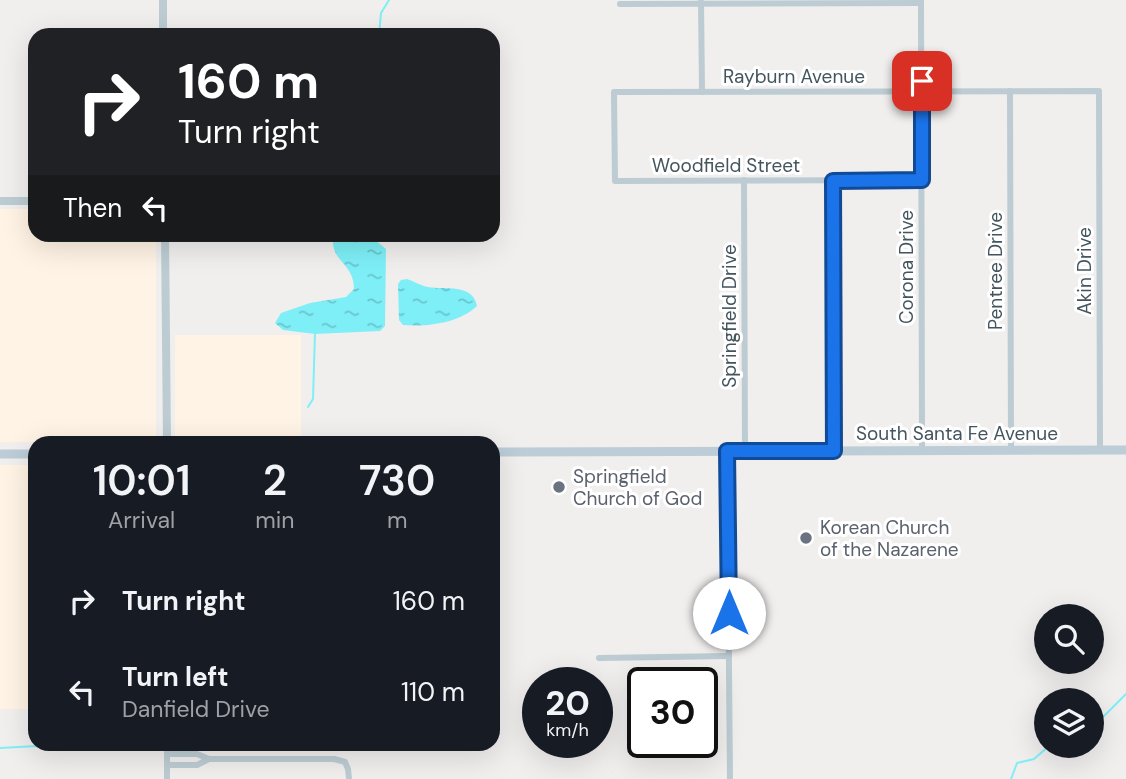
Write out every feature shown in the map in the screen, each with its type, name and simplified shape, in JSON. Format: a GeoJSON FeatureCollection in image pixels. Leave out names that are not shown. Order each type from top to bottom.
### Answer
{"type":"FeatureCollection","features":[{"type":"Feature","properties":{"kind":"main road","name":"South Santa Fe Avenue"},"geometry":{"type":"LineString","coordinates":[[500,452],[1126,450]]}},
{"type":"Feature","properties":{"kind":"main road"},"geometry":{"type":"LineString","coordinates":[[0,454],[28,454]]}},
{"type":"Feature","properties":{"kind":"street"},"geometry":{"type":"LineString","coordinates":[[163,0],[163,28]]}},
{"type":"Feature","properties":{"kind":"street"},"geometry":{"type":"LineString","coordinates":[[701,2],[702,92]]}},
{"type":"Feature","properties":{"kind":"street"},"geometry":{"type":"LineString","coordinates":[[620,4],[921,2]]}},
{"type":"Feature","properties":{"kind":"street","name":"Corona Drive"},"geometry":{"type":"LineString","coordinates":[[921,2],[922,451]]}},
{"type":"Feature","properties":{"kind":"street","name":"Pentree Drive"},"geometry":{"type":"LineString","coordinates":[[1010,91],[1012,451]]}},
{"type":"Feature","properties":{"kind":"street","name":"Rayburn Avenue"},"geometry":{"type":"LineString","coordinates":[[615,181],[614,92],[1099,91]]}},
{"type":"Feature","properties":{"kind":"street","name":"Akin Drive"},"geometry":{"type":"LineString","coordinates":[[1099,91],[1100,451]]}},
{"type":"Feature","properties":{"kind":"street","name":"Springfield Drive"},"geometry":{"type":"LineString","coordinates":[[744,180],[745,451]]}},
{"type":"Feature","properties":{"kind":"street","name":"Woodfield Street"},"geometry":{"type":"LineString","coordinates":[[615,181],[922,180]]}},
{"type":"Feature","properties":{"kind":"street"},"geometry":{"type":"LineString","coordinates":[[833,181],[834,451]]}},
{"type":"Feature","properties":{"kind":"street"},"geometry":{"type":"LineString","coordinates":[[0,201],[28,201]]}},
{"type":"Feature","properties":{"kind":"street"},"geometry":{"type":"LineString","coordinates":[[165,242],[167,436]]}},
{"type":"Feature","properties":{"kind":"street"},"geometry":{"type":"LineString","coordinates":[[727,451],[730,779]]}},
{"type":"Feature","properties":{"kind":"street"},"geometry":{"type":"LineString","coordinates":[[599,658],[729,656]]}},
{"type":"Feature","properties":{"kind":"street"},"geometry":{"type":"LineString","coordinates":[[167,779],[167,754],[197,754],[209,759],[334,759],[345,762],[349,779]]}},
{"type":"Feature","properties":{"kind":"street"},"geometry":{"type":"LineString","coordinates":[[167,765],[197,765],[209,759]]}},
{"type":"Feature","properties":{"kind":"shaded area"},"geometry":{"type":"Polygon","coordinates":[[[0,209],[28,209],[28,242],[156,242],[156,436],[28,436],[28,442],[0,442],[0,209]]]}},
{"type":"Feature","properties":{"kind":"shaded area"},"geometry":{"type":"Polygon","coordinates":[[[175,335],[301,335],[301,436],[175,436],[175,335]]]}},
{"type":"Feature","properties":{"kind":"shaded area"},"geometry":{"type":"Polygon","coordinates":[[[0,465],[28,465],[28,709],[0,709],[0,465]]]}},
{"type":"Feature","properties":{"kind":"water"},"geometry":{"type":"Polygon","coordinates":[[[333,242],[378,242],[386,249],[385,326],[380,331],[315,334],[283,330],[275,323],[281,313],[310,303],[346,297],[354,289],[350,273],[333,242]]]}},
{"type":"Feature","properties":{"kind":"water"},"geometry":{"type":"Polygon","coordinates":[[[407,279],[423,286],[464,291],[470,294],[477,306],[470,312],[443,323],[403,325],[399,320],[398,284],[407,279]]]}},
{"type":"Feature","properties":{"kind":"waterway"},"geometry":{"type":"LineString","coordinates":[[380,28],[381,13],[389,0]]}},
{"type":"Feature","properties":{"kind":"waterway"},"geometry":{"type":"LineString","coordinates":[[308,407],[313,399],[315,333]]}},
{"type":"Feature","properties":{"kind":"waterway"},"geometry":{"type":"LineString","coordinates":[[1104,716],[1126,694]]}},
{"type":"Feature","properties":{"kind":"waterway"},"geometry":{"type":"LineString","coordinates":[[0,748],[28,746]]}},
{"type":"Feature","properties":{"kind":"waterway"},"geometry":{"type":"LineString","coordinates":[[1011,779],[1017,763],[1035,758]]}},
{"type":"Feature","properties":{"kind":"place","name":"Springfield Church of God"},"geometry":{"type":"Point","coordinates":[559,487]}},
{"type":"Feature","properties":{"kind":"place","name":"Korean Church of the Nazarene"},"geometry":{"type":"Point","coordinates":[806,538]}},
{"type":"Feature","properties":{"kind":"route"},"geometry":{"type":"LineString","coordinates":[[729,613],[727,451],[834,451],[833,181],[922,180],[922,81]]}}]}
